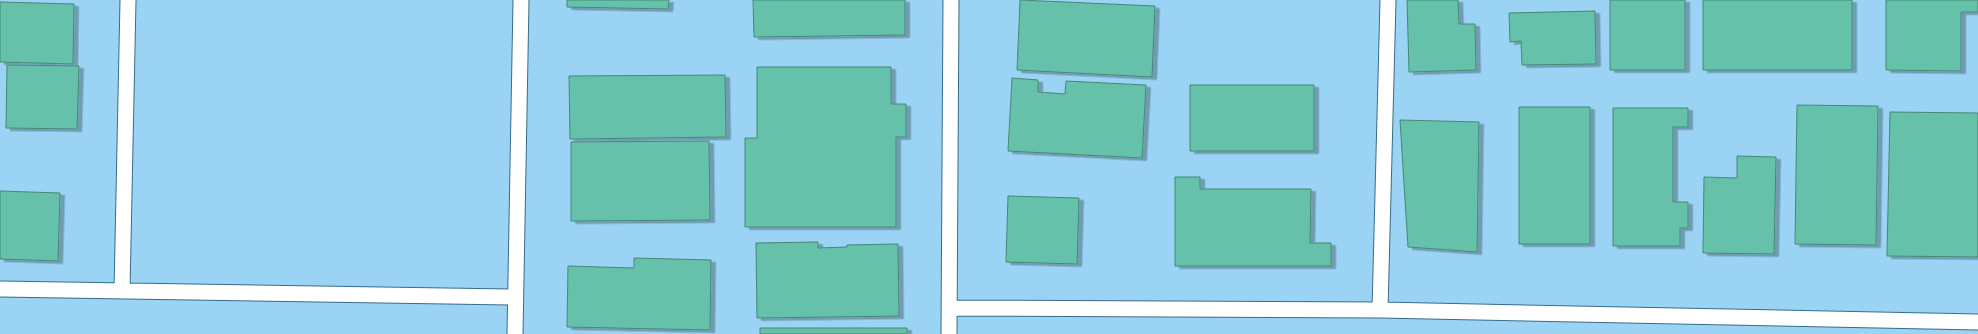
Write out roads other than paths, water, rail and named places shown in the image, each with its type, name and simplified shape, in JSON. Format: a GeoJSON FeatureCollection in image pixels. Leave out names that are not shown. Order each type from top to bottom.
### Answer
{"type":"FeatureCollection","features":[{"type":"Feature","properties":{"kind":"lane"},"geometry":{"type":"LineString","coordinates":[[122,290],[128,0]]}},
{"type":"Feature","properties":{"kind":"lane"},"geometry":{"type":"LineString","coordinates":[[515,334],[521,0]]}},
{"type":"Feature","properties":{"kind":"lane"},"geometry":{"type":"LineString","coordinates":[[949,334],[951,0]]}},
{"type":"Feature","properties":{"kind":"lane"},"geometry":{"type":"LineString","coordinates":[[1380,310],[1388,0]]}},
{"type":"Feature","properties":{"kind":"lane"},"geometry":{"type":"LineString","coordinates":[[0,289],[515,297]]}},
{"type":"Feature","properties":{"kind":"lane"},"geometry":{"type":"LineString","coordinates":[[950,308],[1380,310],[1978,322]]}}]}
